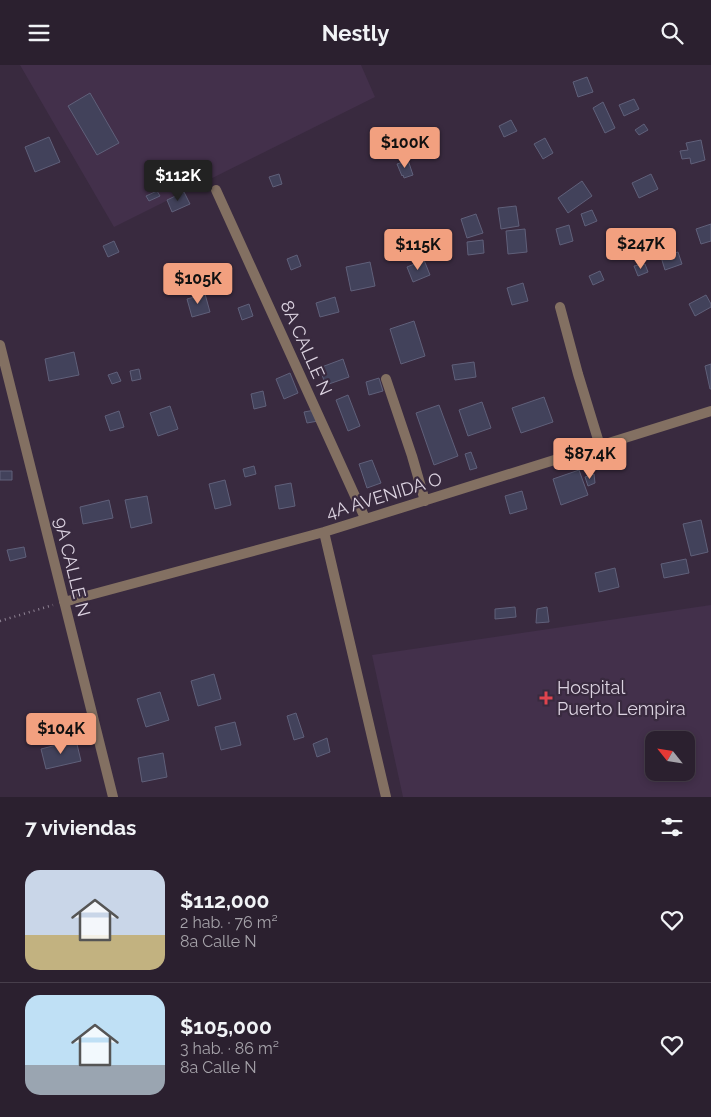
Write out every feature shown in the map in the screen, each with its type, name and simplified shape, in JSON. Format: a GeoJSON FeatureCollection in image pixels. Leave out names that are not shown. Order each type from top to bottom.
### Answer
{"type":"FeatureCollection","features":[{"type":"Feature","properties":{"kind":"street","name":"8A CALLE N"},"geometry":{"type":"LineString","coordinates":[[216,190],[365,518]]}},
{"type":"Feature","properties":{"kind":"street"},"geometry":{"type":"LineString","coordinates":[[560,307],[600,446]]}},
{"type":"Feature","properties":{"kind":"street","name":"9A CALLE N"},"geometry":{"type":"LineString","coordinates":[[0,345],[113,797]]}},
{"type":"Feature","properties":{"kind":"street"},"geometry":{"type":"LineString","coordinates":[[386,379],[412,455],[425,501]]}},
{"type":"Feature","properties":{"kind":"street","name":"4A AVENIDA O"},"geometry":{"type":"LineString","coordinates":[[64,602],[324,532],[711,411]]}},
{"type":"Feature","properties":{"kind":"street"},"geometry":{"type":"LineString","coordinates":[[324,532],[386,797]]}},
{"type":"Feature","properties":{"kind":"path"},"geometry":{"type":"LineString","coordinates":[[0,621],[64,602]]}},
{"type":"Feature","properties":{"kind":"shaded area"},"geometry":{"type":"Polygon","coordinates":[[[20,65],[361,65],[375,97],[114,227],[20,65]]]}},
{"type":"Feature","properties":{"kind":"shaded area","name":"Hospital Puerto Lempira"},"geometry":{"type":"Polygon","coordinates":[[[711,605],[711,797],[403,797],[372,655],[711,605]]]}},
{"type":"Feature","properties":{"kind":"building"},"geometry":{"type":"Polygon","coordinates":[[[587,77],[593,92],[578,97],[573,82],[587,77]]]}},
{"type":"Feature","properties":{"kind":"building"},"geometry":{"type":"Polygon","coordinates":[[[90,93],[119,143],[97,155],[68,106],[90,93]]]}},
{"type":"Feature","properties":{"kind":"building"},"geometry":{"type":"Polygon","coordinates":[[[634,99],[639,109],[624,116],[619,105],[634,99]]]}},
{"type":"Feature","properties":{"kind":"building"},"geometry":{"type":"Polygon","coordinates":[[[603,102],[615,128],[605,133],[593,108],[603,102]]]}},
{"type":"Feature","properties":{"kind":"building"},"geometry":{"type":"Polygon","coordinates":[[[511,120],[517,131],[504,137],[499,126],[511,120]]]}},
{"type":"Feature","properties":{"kind":"building"},"geometry":{"type":"Polygon","coordinates":[[[644,124],[648,130],[639,135],[635,130],[644,124]]]}},
{"type":"Feature","properties":{"kind":"building"},"geometry":{"type":"Polygon","coordinates":[[[49,137],[60,162],[35,172],[25,147],[49,137]]]}},
{"type":"Feature","properties":{"kind":"building"},"geometry":{"type":"Polygon","coordinates":[[[545,138],[553,153],[543,159],[534,144],[545,138]]]}},
{"type":"Feature","properties":{"kind":"building"},"geometry":{"type":"Polygon","coordinates":[[[701,140],[705,160],[691,164],[690,158],[682,159],[680,151],[688,150],[686,143],[701,140]]]}},
{"type":"Feature","properties":{"kind":"building"},"geometry":{"type":"Polygon","coordinates":[[[408,160],[413,175],[404,178],[397,164],[408,160]]]}},
{"type":"Feature","properties":{"kind":"building"},"geometry":{"type":"Polygon","coordinates":[[[279,174],[282,184],[273,187],[269,177],[279,174]]]}},
{"type":"Feature","properties":{"kind":"building"},"geometry":{"type":"Polygon","coordinates":[[[651,174],[658,189],[639,198],[632,183],[651,174]]]}},
{"type":"Feature","properties":{"kind":"building"},"geometry":{"type":"Polygon","coordinates":[[[582,181],[592,196],[568,213],[558,198],[582,181]]]}},
{"type":"Feature","properties":{"kind":"building"},"geometry":{"type":"Polygon","coordinates":[[[157,191],[160,196],[149,201],[146,196],[157,191]]]}},
{"type":"Feature","properties":{"kind":"building"},"geometry":{"type":"Polygon","coordinates":[[[184,192],[190,204],[172,212],[167,200],[184,192]]]}},
{"type":"Feature","properties":{"kind":"building"},"geometry":{"type":"Polygon","coordinates":[[[516,206],[519,226],[501,229],[498,208],[516,206]]]}},
{"type":"Feature","properties":{"kind":"building"},"geometry":{"type":"Polygon","coordinates":[[[592,210],[597,221],[585,226],[581,214],[592,210]]]}},
{"type":"Feature","properties":{"kind":"building"},"geometry":{"type":"Polygon","coordinates":[[[476,214],[483,233],[467,238],[461,219],[476,214]]]}},
{"type":"Feature","properties":{"kind":"building"},"geometry":{"type":"Polygon","coordinates":[[[711,224],[711,241],[701,244],[696,229],[711,224]]]}},
{"type":"Feature","properties":{"kind":"building"},"geometry":{"type":"Polygon","coordinates":[[[569,225],[573,241],[560,245],[556,229],[569,225]]]}},
{"type":"Feature","properties":{"kind":"building"},"geometry":{"type":"Polygon","coordinates":[[[525,229],[527,252],[508,254],[506,231],[525,229]]]}},
{"type":"Feature","properties":{"kind":"building"},"geometry":{"type":"Polygon","coordinates":[[[483,240],[484,253],[468,255],[467,242],[483,240]]]}},
{"type":"Feature","properties":{"kind":"building"},"geometry":{"type":"Polygon","coordinates":[[[114,241],[119,252],[108,257],[103,246],[114,241]]]}},
{"type":"Feature","properties":{"kind":"building"},"geometry":{"type":"Polygon","coordinates":[[[678,252],[682,264],[665,270],[661,257],[678,252]]]}},
{"type":"Feature","properties":{"kind":"building"},"geometry":{"type":"Polygon","coordinates":[[[297,255],[301,266],[291,270],[287,259],[297,255]]]}},
{"type":"Feature","properties":{"kind":"building"},"geometry":{"type":"Polygon","coordinates":[[[424,260],[430,275],[413,282],[407,267],[424,260]]]}},
{"type":"Feature","properties":{"kind":"building"},"geometry":{"type":"Polygon","coordinates":[[[370,262],[375,286],[351,291],[346,267],[370,262]]]}},
{"type":"Feature","properties":{"kind":"building"},"geometry":{"type":"Polygon","coordinates":[[[645,264],[648,272],[638,276],[634,266],[645,264]]]}},
{"type":"Feature","properties":{"kind":"building"},"geometry":{"type":"Polygon","coordinates":[[[178,266],[182,280],[172,283],[167,269],[178,266]]]}},
{"type":"Feature","properties":{"kind":"building"},"geometry":{"type":"Polygon","coordinates":[[[600,271],[604,280],[593,285],[589,276],[600,271]]]}},
{"type":"Feature","properties":{"kind":"building"},"geometry":{"type":"Polygon","coordinates":[[[523,283],[528,301],[512,305],[507,288],[523,283]]]}},
{"type":"Feature","properties":{"kind":"building"},"geometry":{"type":"Polygon","coordinates":[[[205,294],[210,312],[192,317],[187,299],[205,294]]]}},
{"type":"Feature","properties":{"kind":"building"},"geometry":{"type":"Polygon","coordinates":[[[706,295],[711,307],[695,316],[689,304],[706,295]]]}},
{"type":"Feature","properties":{"kind":"building"},"geometry":{"type":"Polygon","coordinates":[[[335,297],[339,312],[320,317],[316,303],[335,297]]]}},
{"type":"Feature","properties":{"kind":"building"},"geometry":{"type":"Polygon","coordinates":[[[249,304],[253,316],[242,320],[238,308],[249,304]]]}},
{"type":"Feature","properties":{"kind":"building"},"geometry":{"type":"Polygon","coordinates":[[[414,321],[425,356],[401,364],[390,329],[414,321]]]}},
{"type":"Feature","properties":{"kind":"building"},"geometry":{"type":"Polygon","coordinates":[[[74,352],[79,375],[49,381],[45,359],[74,352]]]}},
{"type":"Feature","properties":{"kind":"building"},"geometry":{"type":"Polygon","coordinates":[[[343,359],[349,377],[326,385],[319,368],[343,359]]]}},
{"type":"Feature","properties":{"kind":"building"},"geometry":{"type":"Polygon","coordinates":[[[474,362],[476,377],[455,380],[452,365],[474,362]]]}},
{"type":"Feature","properties":{"kind":"building"},"geometry":{"type":"Polygon","coordinates":[[[711,364],[711,389],[710,389],[705,366],[711,364]]]}},
{"type":"Feature","properties":{"kind":"building"},"geometry":{"type":"Polygon","coordinates":[[[139,369],[141,379],[132,381],[130,371],[139,369]]]}},
{"type":"Feature","properties":{"kind":"building"},"geometry":{"type":"Polygon","coordinates":[[[117,372],[121,381],[112,384],[108,375],[117,372]]]}},
{"type":"Feature","properties":{"kind":"building"},"geometry":{"type":"Polygon","coordinates":[[[290,373],[298,393],[284,399],[276,379],[290,373]]]}},
{"type":"Feature","properties":{"kind":"building"},"geometry":{"type":"Polygon","coordinates":[[[379,378],[383,391],[369,395],[366,382],[379,378]]]}},
{"type":"Feature","properties":{"kind":"building"},"geometry":{"type":"Polygon","coordinates":[[[263,391],[266,406],[254,409],[251,394],[263,391]]]}},
{"type":"Feature","properties":{"kind":"building"},"geometry":{"type":"Polygon","coordinates":[[[348,395],[360,426],[348,431],[336,400],[348,395]]]}},
{"type":"Feature","properties":{"kind":"building"},"geometry":{"type":"Polygon","coordinates":[[[544,397],[553,422],[521,433],[512,408],[544,397]]]}},
{"type":"Feature","properties":{"kind":"building"},"geometry":{"type":"Polygon","coordinates":[[[482,402],[491,428],[468,436],[459,410],[482,402]]]}},
{"type":"Feature","properties":{"kind":"building"},"geometry":{"type":"Polygon","coordinates":[[[439,405],[458,456],[434,465],[416,413],[439,405]]]}},
{"type":"Feature","properties":{"kind":"building"},"geometry":{"type":"Polygon","coordinates":[[[170,406],[178,429],[158,436],[150,413],[170,406]]]}},
{"type":"Feature","properties":{"kind":"building"},"geometry":{"type":"Polygon","coordinates":[[[315,410],[318,421],[307,423],[304,412],[315,410]]]}},
{"type":"Feature","properties":{"kind":"building"},"geometry":{"type":"Polygon","coordinates":[[[119,411],[124,427],[110,431],[105,416],[119,411]]]}},
{"type":"Feature","properties":{"kind":"building"},"geometry":{"type":"Polygon","coordinates":[[[471,452],[477,468],[470,470],[465,454],[471,452]]]}},
{"type":"Feature","properties":{"kind":"building"},"geometry":{"type":"Polygon","coordinates":[[[372,460],[381,483],[367,488],[359,464],[372,460]]]}},
{"type":"Feature","properties":{"kind":"building"},"geometry":{"type":"Polygon","coordinates":[[[254,466],[256,474],[245,477],[243,469],[254,466]]]}},
{"type":"Feature","properties":{"kind":"building"},"geometry":{"type":"Polygon","coordinates":[[[579,470],[588,495],[561,505],[553,479],[579,470]]]}},
{"type":"Feature","properties":{"kind":"building"},"geometry":{"type":"Polygon","coordinates":[[[0,471],[12,471],[12,480],[0,480],[0,471]]]}},
{"type":"Feature","properties":{"kind":"building"},"geometry":{"type":"Polygon","coordinates":[[[594,474],[595,483],[588,486],[585,477],[594,474]]]}},
{"type":"Feature","properties":{"kind":"building"},"geometry":{"type":"Polygon","coordinates":[[[225,480],[231,505],[215,509],[209,484],[225,480]]]}},
{"type":"Feature","properties":{"kind":"building"},"geometry":{"type":"Polygon","coordinates":[[[291,483],[295,506],[279,509],[275,486],[291,483]]]}},
{"type":"Feature","properties":{"kind":"building"},"geometry":{"type":"Polygon","coordinates":[[[522,491],[527,509],[510,514],[505,496],[522,491]]]}},
{"type":"Feature","properties":{"kind":"building"},"geometry":{"type":"Polygon","coordinates":[[[147,496],[152,523],[131,528],[125,500],[147,496]]]}},
{"type":"Feature","properties":{"kind":"building"},"geometry":{"type":"Polygon","coordinates":[[[109,500],[113,518],[83,524],[80,507],[109,500]]]}},
{"type":"Feature","properties":{"kind":"building"},"geometry":{"type":"Polygon","coordinates":[[[701,520],[708,552],[691,556],[683,524],[701,520]]]}},
{"type":"Feature","properties":{"kind":"building"},"geometry":{"type":"Polygon","coordinates":[[[24,547],[26,557],[10,561],[7,550],[24,547]]]}},
{"type":"Feature","properties":{"kind":"building"},"geometry":{"type":"Polygon","coordinates":[[[686,559],[689,573],[664,578],[661,564],[686,559]]]}},
{"type":"Feature","properties":{"kind":"building"},"geometry":{"type":"Polygon","coordinates":[[[615,568],[619,587],[599,592],[595,573],[615,568]]]}},
{"type":"Feature","properties":{"kind":"building"},"geometry":{"type":"Polygon","coordinates":[[[515,607],[516,617],[495,619],[495,609],[515,607]]]}},
{"type":"Feature","properties":{"kind":"building"},"geometry":{"type":"Polygon","coordinates":[[[547,607],[549,622],[536,623],[537,609],[547,607]]]}},
{"type":"Feature","properties":{"kind":"building"},"geometry":{"type":"Polygon","coordinates":[[[214,674],[221,699],[198,706],[191,681],[214,674]]]}},
{"type":"Feature","properties":{"kind":"building"},"geometry":{"type":"Polygon","coordinates":[[[160,692],[169,720],[146,727],[137,699],[160,692]]]}},
{"type":"Feature","properties":{"kind":"building"},"geometry":{"type":"Polygon","coordinates":[[[296,713],[304,737],[294,740],[287,716],[296,713]]]}},
{"type":"Feature","properties":{"kind":"building"},"geometry":{"type":"Polygon","coordinates":[[[235,722],[241,745],[221,750],[215,727],[235,722]]]}},
{"type":"Feature","properties":{"kind":"building"},"geometry":{"type":"Polygon","coordinates":[[[327,738],[330,752],[317,757],[313,744],[327,738]]]}},
{"type":"Feature","properties":{"kind":"building"},"geometry":{"type":"Polygon","coordinates":[[[76,740],[81,761],[46,769],[41,749],[76,740]]]}},
{"type":"Feature","properties":{"kind":"building"},"geometry":{"type":"Polygon","coordinates":[[[163,753],[167,777],[142,782],[138,758],[163,753]]]}},
{"type":"Feature","properties":{"kind":"place","name":"Hospital Puerto Lempira"},"geometry":{"type":"Point","coordinates":[546,698]}}]}
